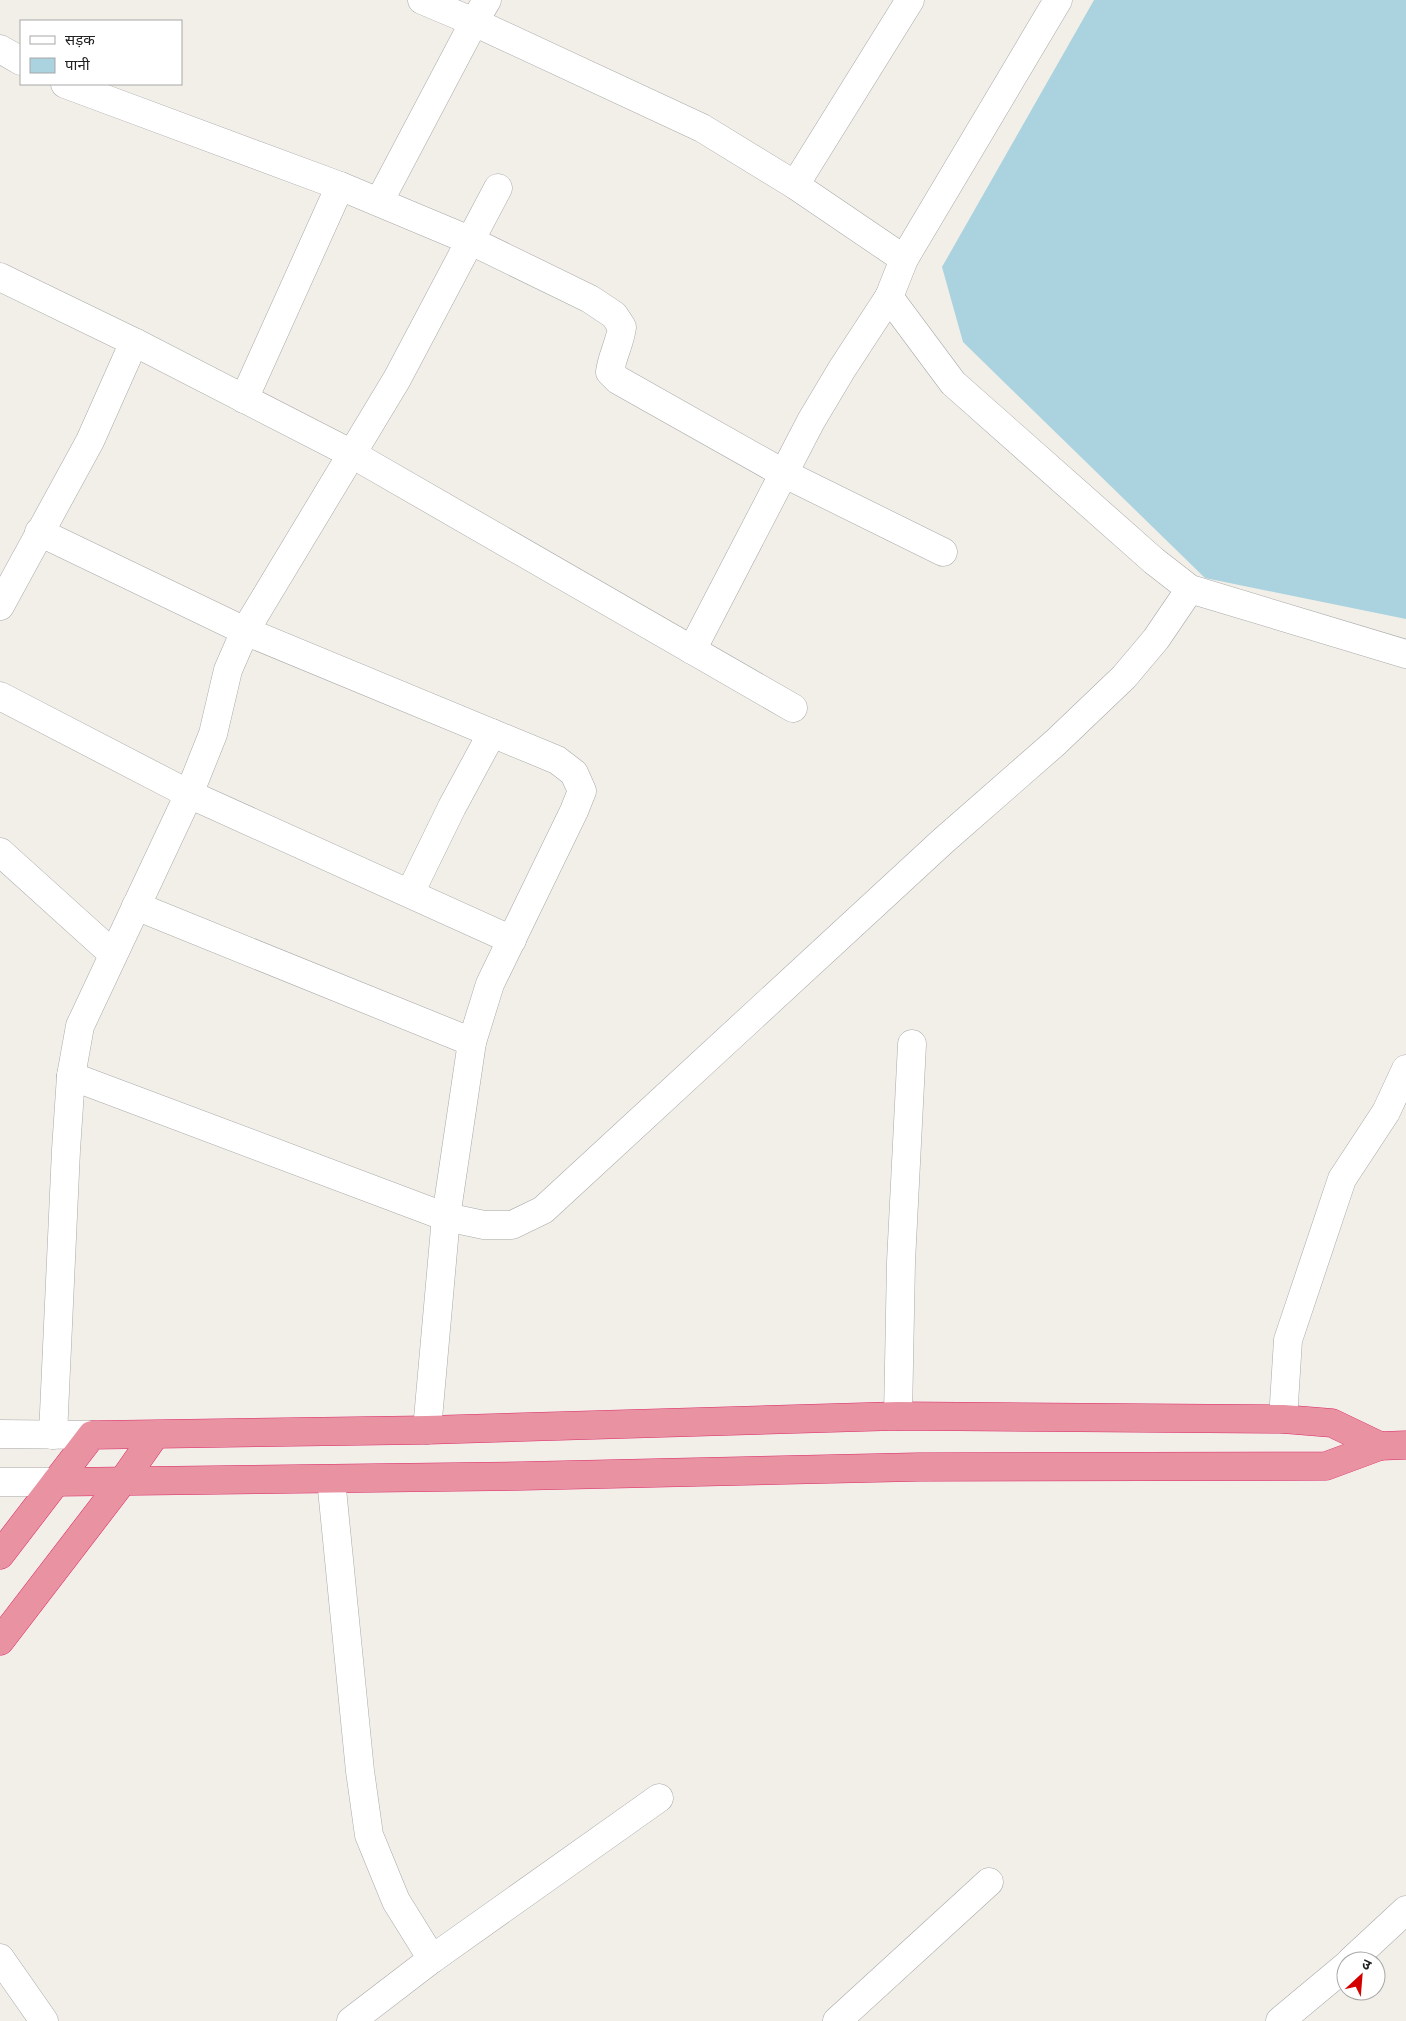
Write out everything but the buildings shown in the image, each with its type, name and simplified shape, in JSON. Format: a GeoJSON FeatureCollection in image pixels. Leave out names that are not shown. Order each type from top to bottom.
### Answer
{"type":"FeatureCollection","features":[{"type":"Feature","properties":{"kind":"highway"},"geometry":{"type":"LineString","coordinates":[[0,1555],[92,1435],[428,1430],[898,1416],[1283,1419],[1332,1423],[1393,1446]]}},
{"type":"Feature","properties":{"kind":"highway"},"geometry":{"type":"LineString","coordinates":[[0,1641],[122,1482],[155,1435]]}},
{"type":"Feature","properties":{"kind":"highway"},"geometry":{"type":"LineString","coordinates":[[56,1482],[331,1479],[918,1467],[1326,1466],[1393,1446]]}},
{"type":"Feature","properties":{"kind":"street"},"geometry":{"type":"LineString","coordinates":[[422,0],[481,11],[702,128],[795,185],[904,259]]}},
{"type":"Feature","properties":{"kind":"street"},"geometry":{"type":"LineString","coordinates":[[692,650],[783,473],[842,368],[889,297],[904,259],[1058,0]]}},
{"type":"Feature","properties":{"kind":"street"},"geometry":{"type":"LineString","coordinates":[[795,185],[899,4]]}},
{"type":"Feature","properties":{"kind":"street"},"geometry":{"type":"LineString","coordinates":[[379,202],[481,11]]}},
{"type":"Feature","properties":{"kind":"street"},"geometry":{"type":"LineString","coordinates":[[0,49],[20,60]]}},
{"type":"Feature","properties":{"kind":"street"},"geometry":{"type":"LineString","coordinates":[[68,85],[340,186],[469,240],[590,299],[614,315],[622,327],[620,340],[611,358],[610,372],[618,380],[783,473],[943,552]]}},
{"type":"Feature","properties":{"kind":"street"},"geometry":{"type":"LineString","coordinates":[[244,399],[340,186]]}},
{"type":"Feature","properties":{"kind":"street"},"geometry":{"type":"LineString","coordinates":[[53,1434],[71,1076],[80,1026],[189,794],[213,734],[228,670],[245,631],[397,379],[498,188]]}},
{"type":"Feature","properties":{"kind":"street"},"geometry":{"type":"LineString","coordinates":[[0,277],[134,342],[352,454],[794,708]]}},
{"type":"Feature","properties":{"kind":"street"},"geometry":{"type":"LineString","coordinates":[[889,297],[953,383],[1190,590],[1406,654]]}},
{"type":"Feature","properties":{"kind":"street"},"geometry":{"type":"LineString","coordinates":[[0,606],[90,441],[134,342]]}},
{"type":"Feature","properties":{"kind":"street"},"geometry":{"type":"LineString","coordinates":[[39,532],[245,631],[557,760],[574,773],[582,792],[490,984],[472,1042],[446,1217],[428,1430]]}},
{"type":"Feature","properties":{"kind":"street"},"geometry":{"type":"LineString","coordinates":[[71,1076],[446,1217],[484,1225],[512,1225],[543,1210],[943,841],[1056,742],[1124,677],[1156,639],[1190,590]]}},
{"type":"Feature","properties":{"kind":"street"},"geometry":{"type":"LineString","coordinates":[[0,696],[189,794],[512,940]]}},
{"type":"Feature","properties":{"kind":"street"},"geometry":{"type":"LineString","coordinates":[[410,894],[452,807],[492,733]]}},
{"type":"Feature","properties":{"kind":"street"},"geometry":{"type":"LineString","coordinates":[[0,852],[114,954]]}},
{"type":"Feature","properties":{"kind":"street"},"geometry":{"type":"LineString","coordinates":[[136,906],[472,1042]]}},
{"type":"Feature","properties":{"kind":"street"},"geometry":{"type":"LineString","coordinates":[[898,1416],[901,1262],[912,1044]]}},
{"type":"Feature","properties":{"kind":"street"},"geometry":{"type":"LineString","coordinates":[[1283,1419],[1288,1340],[1342,1179],[1386,1112],[1406,1071]]}},
{"type":"Feature","properties":{"kind":"street"},"geometry":{"type":"LineString","coordinates":[[0,1434],[92,1435]]}},
{"type":"Feature","properties":{"kind":"street"},"geometry":{"type":"LineString","coordinates":[[331,1479],[360,1771],[369,1835],[396,1901],[432,1959]]}},
{"type":"Feature","properties":{"kind":"street"},"geometry":{"type":"LineString","coordinates":[[0,1482],[56,1482]]}},
{"type":"Feature","properties":{"kind":"street"},"geometry":{"type":"LineString","coordinates":[[351,2021],[432,1959],[659,1798]]}},
{"type":"Feature","properties":{"kind":"street"},"geometry":{"type":"LineString","coordinates":[[837,2021],[989,1882]]}},
{"type":"Feature","properties":{"kind":"street"},"geometry":{"type":"LineString","coordinates":[[1362,1951],[1406,1910]]}},
{"type":"Feature","properties":{"kind":"street"},"geometry":{"type":"LineString","coordinates":[[0,1958],[44,2021]]}},
{"type":"Feature","properties":{"kind":"street"},"geometry":{"type":"LineString","coordinates":[[1280,2021],[1336,1974]]}},
{"type":"Feature","properties":{"kind":"water"},"geometry":{"type":"Polygon","coordinates":[[[1094,0],[1406,0],[1406,619],[1205,578],[963,342],[942,267],[1094,0]]]}}]}
